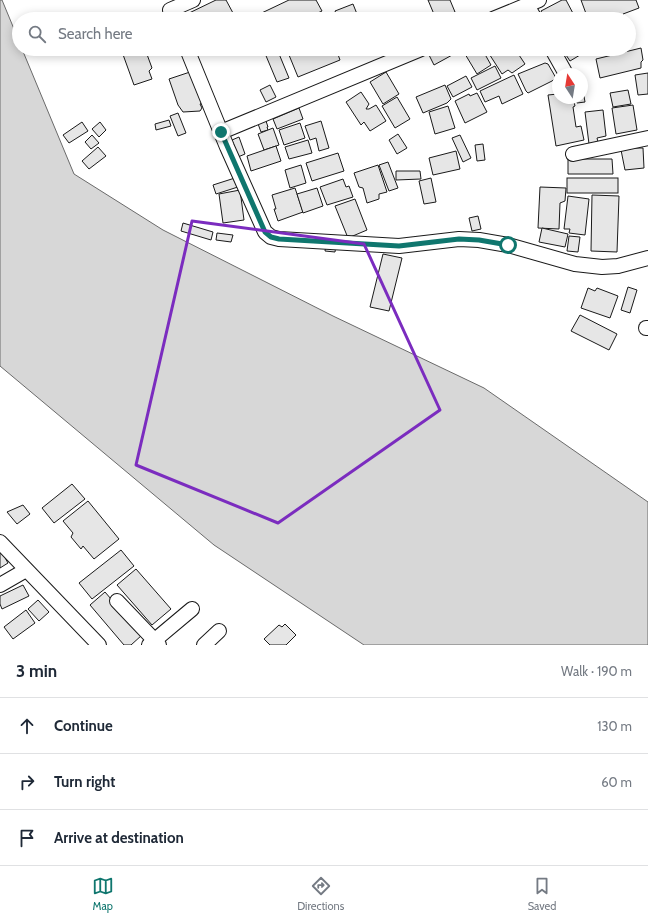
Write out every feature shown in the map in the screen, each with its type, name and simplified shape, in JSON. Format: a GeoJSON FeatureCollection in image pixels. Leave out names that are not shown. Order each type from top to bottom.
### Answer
{"type":"FeatureCollection","features":[{"type":"Feature","properties":{"kind":"street"},"geometry":{"type":"LineString","coordinates":[[170,10],[193,0]]}},
{"type":"Feature","properties":{"kind":"street"},"geometry":{"type":"LineString","coordinates":[[509,12],[533,2],[534,12]]}},
{"type":"Feature","properties":{"kind":"street"},"geometry":{"type":"LineString","coordinates":[[189,56],[265,232],[271,237],[279,239],[399,246],[459,239],[479,240],[508,245],[575,264],[602,267],[618,266],[648,258]]}},
{"type":"Feature","properties":{"kind":"street"},"geometry":{"type":"LineString","coordinates":[[221,132],[403,56]]}},
{"type":"Feature","properties":{"kind":"street"},"geometry":{"type":"LineString","coordinates":[[556,56],[563,68]]}},
{"type":"Feature","properties":{"kind":"street"},"geometry":{"type":"LineString","coordinates":[[573,154],[648,138]]}},
{"type":"Feature","properties":{"kind":"street"},"geometry":{"type":"LineString","coordinates":[[0,542],[99,645]]}},
{"type":"Feature","properties":{"kind":"street"},"geometry":{"type":"LineString","coordinates":[[0,585],[26,570]]}},
{"type":"Feature","properties":{"kind":"street"},"geometry":{"type":"LineString","coordinates":[[117,601],[154,644],[192,609]]}},
{"type":"Feature","properties":{"kind":"street"},"geometry":{"type":"LineString","coordinates":[[204,645],[219,631]]}},
{"type":"Feature","properties":{"kind":"highlighted area"},"geometry":{"type":"Polygon","coordinates":[[[192,221],[364,244],[440,410],[278,523],[136,465],[192,221]]]}},
{"type":"Feature","properties":{"kind":"shaded area"},"geometry":{"type":"Polygon","coordinates":[[[0,0],[2,0],[12,24],[12,56],[25,56],[74,174],[163,230],[333,316],[484,388],[648,502],[648,645],[364,645],[214,545],[0,366],[0,0]]]}},
{"type":"Feature","properties":{"kind":"building"},"geometry":{"type":"Polygon","coordinates":[[[216,0],[226,0],[232,12],[191,12],[216,0]]]}},
{"type":"Feature","properties":{"kind":"building"},"geometry":{"type":"Polygon","coordinates":[[[289,0],[316,0],[322,11],[320,12],[264,12],[289,0]]]}},
{"type":"Feature","properties":{"kind":"building"},"geometry":{"type":"Polygon","coordinates":[[[428,0],[450,0],[455,12],[433,12],[428,0]]]}},
{"type":"Feature","properties":{"kind":"building"},"geometry":{"type":"Polygon","coordinates":[[[562,0],[566,0],[572,12],[542,12],[562,0]]]}},
{"type":"Feature","properties":{"kind":"building"},"geometry":{"type":"Polygon","coordinates":[[[581,0],[636,0],[639,8],[628,12],[585,12],[581,0]]]}},
{"type":"Feature","properties":{"kind":"building"},"geometry":{"type":"Polygon","coordinates":[[[353,4],[356,12],[335,12],[353,4]]]}},
{"type":"Feature","properties":{"kind":"building"},"geometry":{"type":"Polygon","coordinates":[[[641,48],[643,60],[641,62],[641,68],[600,78],[596,59],[608,56],[636,56],[636,49],[641,48]]]}},
{"type":"Feature","properties":{"kind":"building"},"geometry":{"type":"Polygon","coordinates":[[[124,56],[148,56],[152,68],[149,71],[152,79],[134,85],[124,56]]]}},
{"type":"Feature","properties":{"kind":"building"},"geometry":{"type":"Polygon","coordinates":[[[266,56],[280,56],[289,78],[277,82],[266,56]]]}},
{"type":"Feature","properties":{"kind":"building"},"geometry":{"type":"Polygon","coordinates":[[[289,56],[339,56],[340,60],[298,77],[289,56]]]}},
{"type":"Feature","properties":{"kind":"building"},"geometry":{"type":"Polygon","coordinates":[[[430,56],[450,56],[434,65],[430,56]]]}},
{"type":"Feature","properties":{"kind":"building"},"geometry":{"type":"Polygon","coordinates":[[[466,56],[486,56],[491,65],[477,74],[466,56]]]}},
{"type":"Feature","properties":{"kind":"building"},"geometry":{"type":"Polygon","coordinates":[[[490,56],[520,56],[525,64],[512,73],[508,70],[502,74],[490,56]]]}},
{"type":"Feature","properties":{"kind":"building"},"geometry":{"type":"Polygon","coordinates":[[[567,56],[578,56],[570,61],[567,56]]]}},
{"type":"Feature","properties":{"kind":"building"},"geometry":{"type":"Polygon","coordinates":[[[545,63],[548,64],[552,71],[552,81],[528,93],[518,74],[545,63]]]}},
{"type":"Feature","properties":{"kind":"building"},"geometry":{"type":"Polygon","coordinates":[[[495,66],[501,78],[477,90],[471,78],[495,66]]]}},
{"type":"Feature","properties":{"kind":"building"},"geometry":{"type":"Polygon","coordinates":[[[190,72],[195,87],[198,87],[205,101],[200,104],[202,108],[200,111],[183,112],[178,105],[169,79],[190,72]]]}},
{"type":"Feature","properties":{"kind":"building"},"geometry":{"type":"Polygon","coordinates":[[[386,72],[399,94],[383,104],[370,82],[386,72]]]}},
{"type":"Feature","properties":{"kind":"building"},"geometry":{"type":"Polygon","coordinates":[[[648,73],[648,94],[638,95],[635,75],[648,73]]]}},
{"type":"Feature","properties":{"kind":"building"},"geometry":{"type":"Polygon","coordinates":[[[514,75],[523,94],[502,104],[499,96],[485,102],[480,91],[514,75]]]}},
{"type":"Feature","properties":{"kind":"building"},"geometry":{"type":"Polygon","coordinates":[[[466,76],[472,87],[453,97],[447,86],[466,76]]]}},
{"type":"Feature","properties":{"kind":"building"},"geometry":{"type":"Polygon","coordinates":[[[270,85],[276,97],[266,102],[260,90],[270,85]]]}},
{"type":"Feature","properties":{"kind":"building"},"geometry":{"type":"Polygon","coordinates":[[[445,85],[451,99],[447,103],[423,113],[416,97],[445,85]]]}},
{"type":"Feature","properties":{"kind":"building"},"geometry":{"type":"Polygon","coordinates":[[[628,90],[631,104],[613,107],[610,93],[628,90]]]}},
{"type":"Feature","properties":{"kind":"building"},"geometry":{"type":"Polygon","coordinates":[[[361,92],[369,104],[366,109],[376,105],[386,121],[370,131],[364,122],[361,125],[346,102],[361,92]]]}},
{"type":"Feature","properties":{"kind":"building"},"geometry":{"type":"Polygon","coordinates":[[[477,93],[487,112],[465,123],[455,101],[469,94],[470,96],[477,93]]]}},
{"type":"Feature","properties":{"kind":"building"},"geometry":{"type":"Polygon","coordinates":[[[548,95],[552,95],[552,104],[574,104],[575,106],[573,107],[576,127],[581,126],[584,140],[556,146],[548,95]]]}},
{"type":"Feature","properties":{"kind":"building"},"geometry":{"type":"Polygon","coordinates":[[[397,97],[410,119],[395,128],[382,106],[397,97]]]}},
{"type":"Feature","properties":{"kind":"building"},"geometry":{"type":"Polygon","coordinates":[[[633,105],[637,130],[616,134],[612,108],[633,105]]]}},
{"type":"Feature","properties":{"kind":"building"},"geometry":{"type":"Polygon","coordinates":[[[448,106],[455,128],[435,134],[429,112],[448,106]]]}},
{"type":"Feature","properties":{"kind":"building"},"geometry":{"type":"Polygon","coordinates":[[[299,108],[303,119],[277,129],[273,119],[299,108]]]}},
{"type":"Feature","properties":{"kind":"building"},"geometry":{"type":"Polygon","coordinates":[[[603,110],[606,136],[597,138],[598,142],[589,144],[585,112],[603,110]]]}},
{"type":"Feature","properties":{"kind":"building"},"geometry":{"type":"Polygon","coordinates":[[[178,113],[186,133],[178,136],[170,116],[178,113]]]}},
{"type":"Feature","properties":{"kind":"building"},"geometry":{"type":"Polygon","coordinates":[[[265,118],[268,130],[261,132],[257,121],[265,118]]]}},
{"type":"Feature","properties":{"kind":"building"},"geometry":{"type":"Polygon","coordinates":[[[169,120],[171,126],[156,130],[155,124],[169,120]]]}},
{"type":"Feature","properties":{"kind":"building"},"geometry":{"type":"Polygon","coordinates":[[[321,121],[329,148],[319,151],[316,138],[310,140],[305,126],[321,121]]]}},
{"type":"Feature","properties":{"kind":"building"},"geometry":{"type":"Polygon","coordinates":[[[82,122],[88,131],[69,143],[63,135],[82,122]]]}},
{"type":"Feature","properties":{"kind":"building"},"geometry":{"type":"Polygon","coordinates":[[[100,122],[106,130],[99,137],[92,129],[100,122]]]}},
{"type":"Feature","properties":{"kind":"building"},"geometry":{"type":"Polygon","coordinates":[[[300,123],[305,138],[284,145],[279,130],[300,123]]]}},
{"type":"Feature","properties":{"kind":"building"},"geometry":{"type":"Polygon","coordinates":[[[273,128],[279,145],[264,150],[258,134],[273,128]]]}},
{"type":"Feature","properties":{"kind":"building"},"geometry":{"type":"Polygon","coordinates":[[[398,134],[407,148],[397,154],[389,140],[398,134]]]}},
{"type":"Feature","properties":{"kind":"building"},"geometry":{"type":"Polygon","coordinates":[[[92,135],[99,143],[91,149],[85,142],[92,135]]]}},
{"type":"Feature","properties":{"kind":"building"},"geometry":{"type":"Polygon","coordinates":[[[460,135],[471,158],[463,162],[452,138],[460,135]]]}},
{"type":"Feature","properties":{"kind":"building"},"geometry":{"type":"Polygon","coordinates":[[[239,137],[245,154],[238,157],[232,140],[239,137]]]}},
{"type":"Feature","properties":{"kind":"building"},"geometry":{"type":"Polygon","coordinates":[[[308,140],[312,153],[289,159],[285,147],[308,140]]]}},
{"type":"Feature","properties":{"kind":"building"},"geometry":{"type":"Polygon","coordinates":[[[483,144],[485,160],[477,161],[475,145],[483,144]]]}},
{"type":"Feature","properties":{"kind":"building"},"geometry":{"type":"Polygon","coordinates":[[[276,146],[281,161],[251,171],[247,156],[276,146]]]}},
{"type":"Feature","properties":{"kind":"building"},"geometry":{"type":"Polygon","coordinates":[[[98,147],[106,156],[89,169],[82,161],[98,147]]]}},
{"type":"Feature","properties":{"kind":"building"},"geometry":{"type":"Polygon","coordinates":[[[643,148],[644,168],[625,170],[621,150],[643,148]]]}},
{"type":"Feature","properties":{"kind":"building"},"geometry":{"type":"Polygon","coordinates":[[[456,151],[460,169],[433,175],[429,158],[456,151]]]}},
{"type":"Feature","properties":{"kind":"building"},"geometry":{"type":"Polygon","coordinates":[[[338,153],[344,171],[312,181],[306,163],[338,153]]]}},
{"type":"Feature","properties":{"kind":"building"},"geometry":{"type":"Polygon","coordinates":[[[568,159],[612,159],[613,174],[568,174],[568,159]]]}},
{"type":"Feature","properties":{"kind":"building"},"geometry":{"type":"Polygon","coordinates":[[[388,162],[398,188],[389,191],[379,165],[388,162]]]}},
{"type":"Feature","properties":{"kind":"building"},"geometry":{"type":"Polygon","coordinates":[[[301,165],[306,183],[290,188],[285,170],[301,165]]]}},
{"type":"Feature","properties":{"kind":"building"},"geometry":{"type":"Polygon","coordinates":[[[378,165],[387,192],[379,194],[379,199],[367,203],[363,188],[359,187],[354,173],[378,165]]]}},
{"type":"Feature","properties":{"kind":"building"},"geometry":{"type":"Polygon","coordinates":[[[396,171],[420,171],[421,179],[396,180],[396,171]]]}},
{"type":"Feature","properties":{"kind":"building"},"geometry":{"type":"Polygon","coordinates":[[[238,177],[241,186],[216,194],[213,185],[238,177]]]}},
{"type":"Feature","properties":{"kind":"building"},"geometry":{"type":"Polygon","coordinates":[[[431,178],[436,202],[424,204],[419,181],[431,178]]]}},
{"type":"Feature","properties":{"kind":"building"},"geometry":{"type":"Polygon","coordinates":[[[567,178],[618,178],[618,193],[567,193],[567,178]]]}},
{"type":"Feature","properties":{"kind":"building"},"geometry":{"type":"Polygon","coordinates":[[[343,179],[346,187],[349,186],[353,197],[327,205],[320,187],[343,179]]]}},
{"type":"Feature","properties":{"kind":"building"},"geometry":{"type":"Polygon","coordinates":[[[540,187],[566,188],[565,201],[560,203],[559,229],[538,228],[540,187]]]}},
{"type":"Feature","properties":{"kind":"building"},"geometry":{"type":"Polygon","coordinates":[[[295,188],[303,212],[278,221],[272,195],[295,188]]]}},
{"type":"Feature","properties":{"kind":"building"},"geometry":{"type":"Polygon","coordinates":[[[317,188],[323,206],[303,213],[297,194],[317,188]]]}},
{"type":"Feature","properties":{"kind":"building"},"geometry":{"type":"Polygon","coordinates":[[[240,190],[244,220],[223,223],[219,194],[240,190]]]}},
{"type":"Feature","properties":{"kind":"building"},"geometry":{"type":"Polygon","coordinates":[[[592,195],[619,196],[617,252],[591,251],[592,195]]]}},
{"type":"Feature","properties":{"kind":"building"},"geometry":{"type":"Polygon","coordinates":[[[568,196],[589,199],[585,235],[569,233],[570,229],[564,229],[568,196]]]}},
{"type":"Feature","properties":{"kind":"building"},"geometry":{"type":"Polygon","coordinates":[[[355,199],[367,230],[348,238],[335,206],[355,199]]]}},
{"type":"Feature","properties":{"kind":"building"},"geometry":{"type":"Polygon","coordinates":[[[478,216],[481,229],[472,231],[469,218],[478,216]]]}},
{"type":"Feature","properties":{"kind":"building"},"geometry":{"type":"Polygon","coordinates":[[[183,223],[213,232],[211,240],[181,231],[183,223]]]}},
{"type":"Feature","properties":{"kind":"building"},"geometry":{"type":"Polygon","coordinates":[[[542,228],[568,234],[565,247],[539,242],[542,228]]]}},
{"type":"Feature","properties":{"kind":"building"},"geometry":{"type":"Polygon","coordinates":[[[217,233],[233,235],[231,242],[216,240],[217,233]]]}},
{"type":"Feature","properties":{"kind":"building"},"geometry":{"type":"Polygon","coordinates":[[[569,236],[580,237],[578,252],[567,251],[569,236]]]}},
{"type":"Feature","properties":{"kind":"building"},"geometry":{"type":"Polygon","coordinates":[[[326,244],[336,245],[335,252],[325,251],[326,244]]]}},
{"type":"Feature","properties":{"kind":"building"},"geometry":{"type":"Polygon","coordinates":[[[383,254],[402,258],[389,311],[370,307],[383,254]]]}},
{"type":"Feature","properties":{"kind":"building"},"geometry":{"type":"Polygon","coordinates":[[[628,287],[637,290],[630,313],[621,310],[628,287]]]}},
{"type":"Feature","properties":{"kind":"building"},"geometry":{"type":"Polygon","coordinates":[[[588,288],[595,291],[597,288],[618,296],[610,318],[581,308],[588,288]]]}},
{"type":"Feature","properties":{"kind":"building"},"geometry":{"type":"Polygon","coordinates":[[[580,315],[617,334],[609,350],[571,331],[580,315]]]}},
{"type":"Feature","properties":{"kind":"building"},"geometry":{"type":"Polygon","coordinates":[[[72,484],[85,499],[54,523],[42,508],[72,484]]]}},
{"type":"Feature","properties":{"kind":"building"},"geometry":{"type":"Polygon","coordinates":[[[88,501],[119,539],[94,559],[83,546],[81,549],[71,537],[73,533],[63,521],[88,501]]]}},
{"type":"Feature","properties":{"kind":"building"},"geometry":{"type":"Polygon","coordinates":[[[23,505],[30,514],[17,524],[7,512],[23,505]]]}},
{"type":"Feature","properties":{"kind":"building"},"geometry":{"type":"Polygon","coordinates":[[[0,549],[8,563],[0,568],[0,549]]]}},
{"type":"Feature","properties":{"kind":"building"},"geometry":{"type":"Polygon","coordinates":[[[121,550],[134,566],[92,599],[79,583],[121,550]]]}},
{"type":"Feature","properties":{"kind":"building"},"geometry":{"type":"Polygon","coordinates":[[[136,569],[171,609],[152,625],[117,585],[136,569]]]}},
{"type":"Feature","properties":{"kind":"building"},"geometry":{"type":"Polygon","coordinates":[[[23,585],[29,596],[2,609],[0,604],[0,596],[23,585]]]}},
{"type":"Feature","properties":{"kind":"building"},"geometry":{"type":"Polygon","coordinates":[[[105,592],[142,635],[131,645],[124,645],[90,605],[105,592]]]}},
{"type":"Feature","properties":{"kind":"building"},"geometry":{"type":"Polygon","coordinates":[[[38,600],[49,612],[39,621],[28,609],[38,600]]]}},
{"type":"Feature","properties":{"kind":"building"},"geometry":{"type":"Polygon","coordinates":[[[26,610],[35,623],[13,639],[4,627],[26,610]]]}},
{"type":"Feature","properties":{"kind":"building"},"geometry":{"type":"Polygon","coordinates":[[[285,624],[296,635],[286,645],[270,645],[264,639],[279,625],[282,627],[285,624]]]}},
{"type":"Feature","properties":{"kind":"route"},"geometry":{"type":"LineString","coordinates":[[221,132],[265,232],[271,237],[279,239],[399,246],[459,239],[479,240],[508,245]]}}]}
